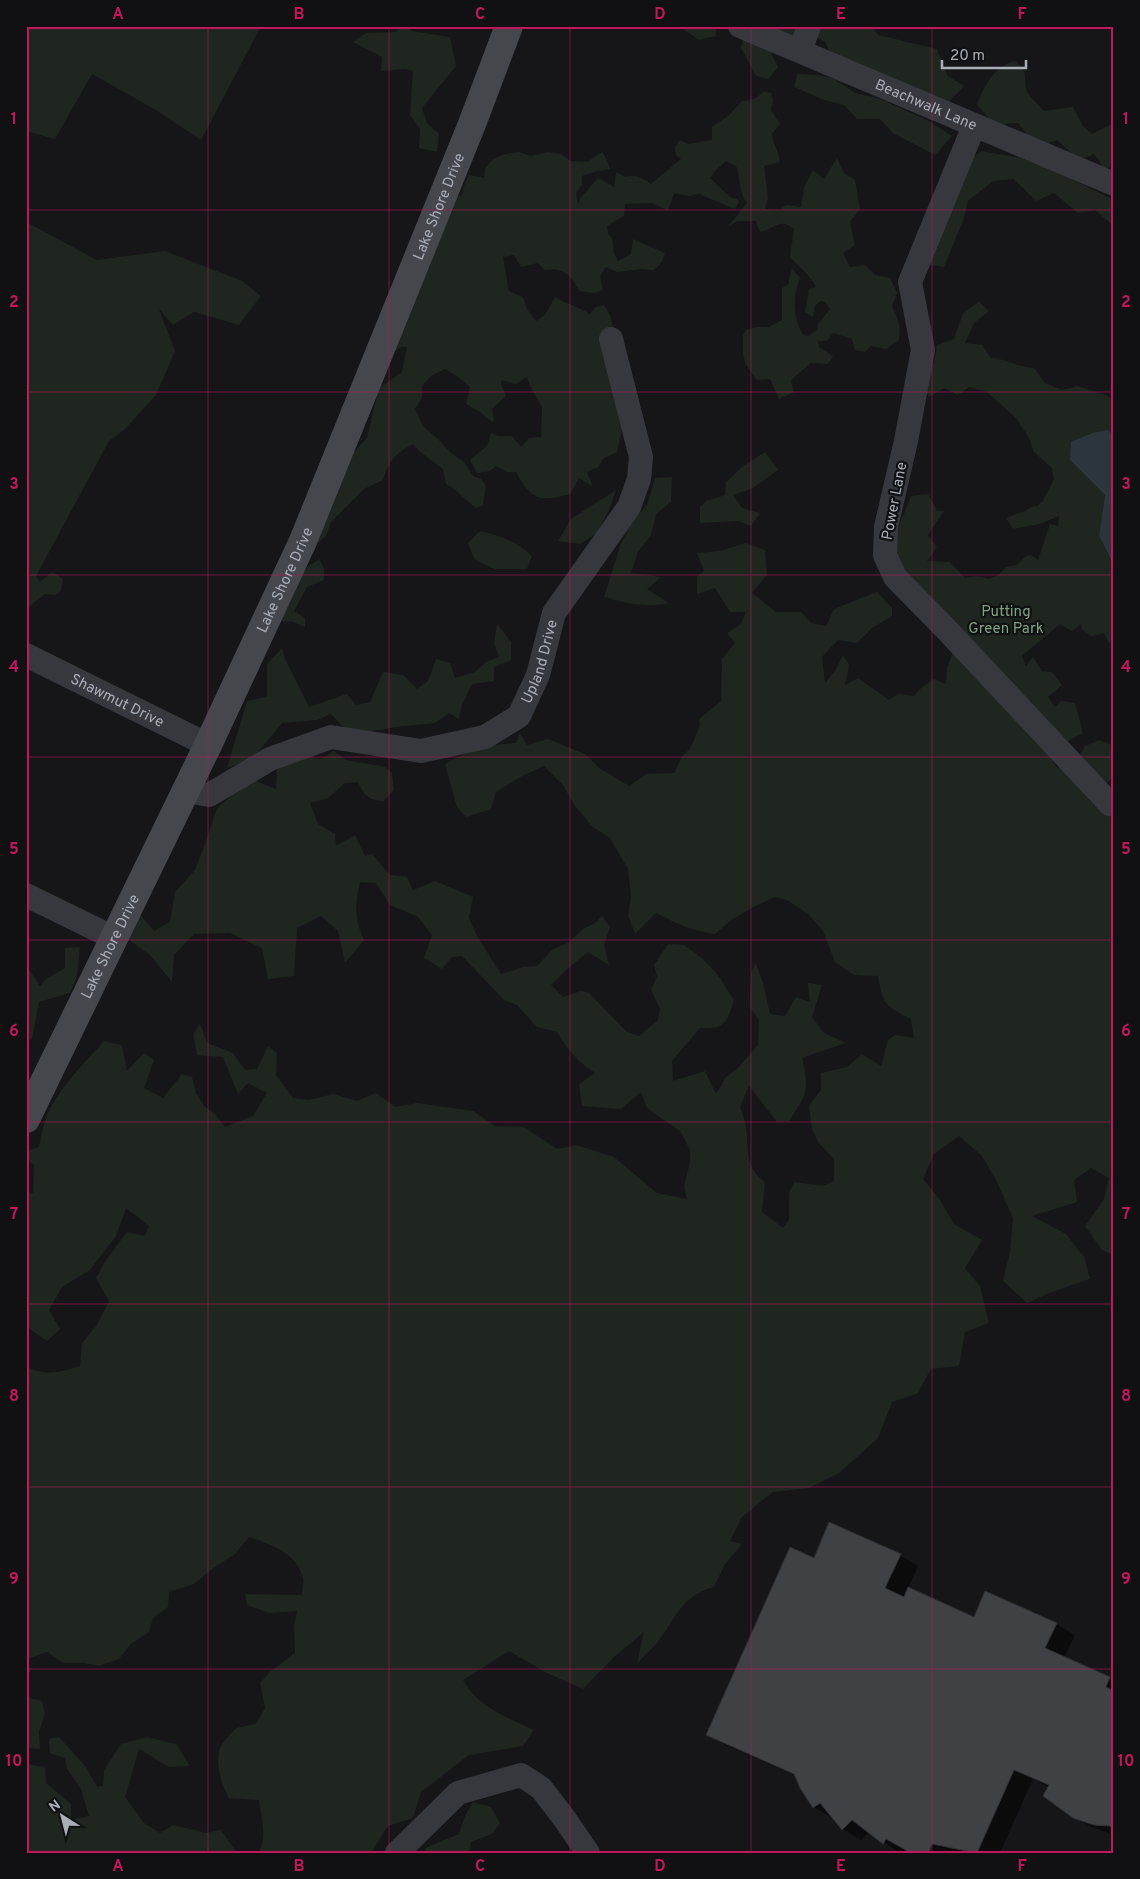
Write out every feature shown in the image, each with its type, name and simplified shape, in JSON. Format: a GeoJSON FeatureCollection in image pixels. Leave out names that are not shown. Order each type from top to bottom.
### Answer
{"type":"FeatureCollection","features":[{"type":"Feature","properties":{"kind":"street","name":"Lake Shore Drive"},"geometry":{"type":"LineString","coordinates":[[26,1119],[208,746],[303,541],[472,124],[509,26]]}},
{"type":"Feature","properties":{"kind":"street","name":"Beachwalk Lane"},"geometry":{"type":"LineString","coordinates":[[740,26],[1114,184]]}},
{"type":"Feature","properties":{"kind":"street"},"geometry":{"type":"LineString","coordinates":[[800,51],[809,26]]}},
{"type":"Feature","properties":{"kind":"street","name":"Power Lane"},"geometry":{"type":"LineString","coordinates":[[974,126],[910,282],[923,350],[906,441],[886,527],[885,555],[895,577],[1112,804]]}},
{"type":"Feature","properties":{"kind":"street","name":"Upland Drive"},"geometry":{"type":"LineString","coordinates":[[186,791],[209,795],[270,759],[331,737],[421,751],[485,737],[519,716],[538,675],[554,613],[629,507],[639,479],[641,457],[610,339]]}},
{"type":"Feature","properties":{"kind":"street","name":"Shawmut Drive"},"geometry":{"type":"LineString","coordinates":[[26,655],[208,746]]}},
{"type":"Feature","properties":{"kind":"street"},"geometry":{"type":"LineString","coordinates":[[26,895],[114,938]]}},
{"type":"Feature","properties":{"kind":"street"},"geometry":{"type":"LineString","coordinates":[[397,1853],[458,1793],[521,1775],[541,1788],[588,1853]]}},
{"type":"Feature","properties":{"kind":"green space"},"geometry":{"type":"Polygon","coordinates":[[[26,26],[261,26],[201,140],[154,109],[92,74],[55,139],[26,131],[26,26]]]}},
{"type":"Feature","properties":{"kind":"green space"},"geometry":{"type":"Polygon","coordinates":[[[407,26],[412,31],[450,37],[456,66],[422,108],[427,123],[439,134],[437,152],[419,148],[420,129],[410,115],[413,71],[405,69],[381,71],[382,57],[353,42],[366,33],[395,32],[407,26]]]}},
{"type":"Feature","properties":{"kind":"green space"},"geometry":{"type":"Polygon","coordinates":[[[716,26],[716,36],[699,40],[680,27],[716,26]]]}},
{"type":"Feature","properties":{"kind":"green space"},"geometry":{"type":"Polygon","coordinates":[[[746,26],[872,26],[878,35],[937,49],[948,76],[964,86],[945,106],[831,54],[825,42],[802,30],[771,53],[778,67],[768,79],[756,76],[741,48],[746,26]]]}},
{"type":"Feature","properties":{"kind":"green space"},"geometry":{"type":"Polygon","coordinates":[[[1015,61],[1023,68],[1028,93],[1044,111],[1073,107],[1083,126],[1092,134],[1110,125],[1114,129],[1114,162],[1106,171],[1094,154],[1079,160],[1057,140],[1037,147],[1018,123],[995,125],[977,105],[987,84],[996,72],[1001,67],[1015,61]]]}},
{"type":"Feature","properties":{"kind":"green space"},"geometry":{"type":"Polygon","coordinates":[[[797,74],[833,78],[855,93],[878,98],[927,120],[952,136],[935,155],[893,133],[880,119],[857,119],[844,105],[824,100],[794,87],[797,74]]]}},
{"type":"Feature","properties":{"kind":"green space"},"geometry":{"type":"Polygon","coordinates":[[[764,91],[771,93],[773,101],[771,110],[780,124],[772,134],[780,162],[764,166],[768,198],[765,209],[779,210],[786,205],[801,207],[804,187],[813,170],[824,179],[837,158],[844,173],[855,180],[860,209],[850,222],[855,245],[843,253],[850,267],[865,265],[875,275],[890,278],[897,293],[892,306],[900,331],[899,340],[886,349],[871,346],[865,352],[855,350],[852,339],[833,333],[827,341],[818,341],[819,347],[833,356],[828,364],[810,363],[791,381],[794,392],[779,399],[770,379],[757,380],[746,365],[743,354],[743,335],[746,330],[757,327],[769,327],[782,320],[782,288],[789,284],[792,268],[800,278],[797,285],[795,307],[797,321],[803,335],[808,336],[817,330],[818,324],[830,309],[825,302],[820,301],[815,306],[813,317],[805,312],[809,289],[816,287],[808,275],[790,257],[794,229],[781,224],[760,232],[756,221],[738,221],[727,227],[747,203],[742,194],[736,166],[726,161],[710,178],[730,197],[737,199],[739,202],[735,209],[699,194],[689,196],[674,193],[668,211],[653,203],[625,204],[624,216],[607,226],[618,261],[631,254],[633,239],[665,253],[662,262],[654,270],[640,269],[617,272],[606,267],[600,276],[603,290],[594,293],[579,291],[573,280],[561,271],[544,270],[538,263],[521,267],[514,255],[503,257],[509,291],[523,297],[527,309],[536,321],[545,315],[555,297],[590,314],[596,307],[604,305],[610,315],[615,334],[622,429],[617,452],[604,458],[598,467],[587,472],[593,487],[579,478],[570,494],[544,498],[532,494],[516,472],[507,472],[496,466],[490,471],[477,473],[470,460],[487,446],[491,433],[499,436],[512,436],[521,447],[529,438],[541,437],[542,407],[527,377],[516,384],[502,380],[501,384],[506,396],[492,409],[494,421],[492,422],[466,404],[470,387],[445,369],[431,376],[422,386],[422,398],[415,409],[423,426],[450,452],[465,463],[473,476],[481,479],[486,486],[483,505],[476,508],[446,484],[443,469],[419,451],[413,444],[394,458],[383,480],[364,489],[331,522],[326,536],[317,544],[312,538],[351,455],[367,438],[379,388],[402,372],[407,347],[401,347],[389,356],[447,200],[462,195],[469,175],[484,178],[485,168],[493,159],[504,154],[519,152],[531,156],[547,152],[561,154],[570,161],[587,162],[602,152],[610,169],[582,176],[582,185],[576,193],[578,204],[581,197],[598,178],[614,187],[616,172],[625,177],[638,177],[651,184],[681,159],[676,155],[675,147],[680,140],[689,144],[712,140],[712,127],[728,116],[742,101],[754,99],[764,91]]]}},
{"type":"Feature","properties":{"kind":"green space"},"geometry":{"type":"Polygon","coordinates":[[[982,151],[1021,158],[1063,175],[1114,200],[1114,226],[1095,210],[1078,213],[1054,193],[1036,201],[1014,179],[993,181],[968,201],[964,218],[944,267],[928,265],[966,161],[982,151]]]}},
{"type":"Feature","properties":{"kind":"green space"},"geometry":{"type":"Polygon","coordinates":[[[26,222],[97,260],[165,251],[242,281],[261,296],[239,325],[194,312],[173,325],[159,309],[175,351],[156,395],[124,430],[109,441],[36,576],[40,582],[52,572],[63,579],[61,591],[55,595],[45,594],[26,609],[26,222]]]}},
{"type":"Feature","properties":{"kind":"green space","name":"Putting Green Park"},"geometry":{"type":"Polygon","coordinates":[[[979,302],[989,311],[974,323],[965,343],[982,345],[991,358],[1034,368],[1045,383],[1062,390],[1077,386],[1106,395],[1114,401],[1114,436],[1108,430],[1070,460],[1105,495],[1099,536],[1114,565],[1114,634],[1109,644],[1104,633],[1091,636],[1082,630],[1081,624],[1072,631],[1060,624],[1022,656],[1026,666],[1033,657],[1042,671],[1052,672],[1062,685],[1048,697],[1055,707],[1061,701],[1075,703],[1083,733],[1048,752],[1057,768],[1078,759],[1085,746],[1099,740],[1114,746],[1114,778],[1106,783],[1089,800],[1114,819],[1114,1255],[1102,1250],[1085,1226],[1104,1199],[1109,1178],[1091,1168],[1074,1180],[1077,1202],[1032,1216],[1066,1234],[1084,1257],[1090,1279],[1049,1293],[1027,1303],[1003,1281],[1010,1252],[1013,1218],[997,1182],[982,1156],[959,1136],[934,1154],[923,1179],[940,1200],[954,1224],[982,1240],[965,1268],[980,1286],[989,1323],[965,1332],[959,1366],[931,1369],[918,1393],[892,1402],[878,1438],[839,1473],[809,1488],[773,1492],[742,1517],[730,1541],[742,1544],[725,1564],[714,1587],[693,1596],[686,1602],[657,1643],[637,1663],[644,1632],[615,1656],[583,1689],[545,1672],[509,1651],[463,1680],[476,1697],[485,1704],[503,1716],[534,1730],[523,1746],[469,1755],[421,1792],[413,1818],[388,1826],[371,1853],[258,1853],[263,1841],[259,1800],[229,1798],[220,1776],[218,1757],[222,1745],[236,1728],[256,1724],[265,1708],[260,1683],[270,1672],[295,1653],[294,1627],[297,1611],[270,1613],[247,1605],[245,1594],[302,1595],[303,1581],[300,1570],[289,1556],[266,1543],[249,1537],[235,1554],[194,1584],[169,1592],[168,1607],[153,1618],[149,1632],[131,1644],[119,1659],[98,1666],[84,1663],[64,1663],[47,1652],[27,1659],[31,1671],[26,1675],[26,1366],[40,1371],[60,1372],[80,1366],[82,1343],[97,1325],[109,1301],[96,1278],[106,1260],[127,1232],[145,1236],[149,1226],[126,1208],[116,1236],[90,1270],[62,1287],[49,1310],[60,1329],[47,1341],[28,1328],[26,1324],[26,1194],[33,1193],[34,1165],[26,1159],[26,1151],[39,1147],[46,1118],[55,1100],[104,1041],[122,1045],[127,1071],[144,1053],[154,1060],[144,1088],[163,1098],[182,1074],[192,1077],[196,1093],[205,1107],[215,1114],[225,1127],[253,1116],[267,1093],[248,1083],[238,1094],[223,1057],[197,1055],[193,1035],[200,1024],[207,1043],[233,1053],[245,1070],[257,1069],[268,1046],[277,1053],[276,1075],[293,1098],[309,1100],[333,1094],[357,1101],[376,1093],[395,1107],[417,1103],[473,1111],[495,1126],[524,1127],[557,1149],[576,1145],[614,1157],[657,1193],[687,1199],[684,1186],[690,1162],[690,1150],[681,1132],[647,1108],[641,1092],[621,1109],[582,1106],[579,1084],[595,1073],[574,1055],[557,1032],[537,1027],[517,1005],[504,1000],[462,956],[452,957],[442,969],[424,958],[432,935],[418,917],[390,905],[376,883],[360,882],[356,911],[358,925],[364,940],[345,963],[338,931],[321,916],[297,928],[294,976],[268,979],[262,948],[230,933],[194,934],[174,955],[172,982],[150,955],[125,937],[138,912],[154,931],[170,922],[175,892],[195,870],[217,808],[251,779],[276,789],[277,770],[299,756],[321,759],[334,751],[346,760],[385,767],[392,773],[394,790],[384,801],[375,800],[368,796],[358,782],[345,783],[328,798],[310,803],[318,824],[335,834],[336,846],[355,835],[365,856],[372,854],[390,875],[407,877],[413,890],[435,881],[473,897],[469,918],[477,936],[501,974],[523,967],[537,966],[553,949],[568,943],[583,929],[594,924],[602,916],[610,927],[604,945],[609,965],[588,952],[551,985],[563,997],[581,991],[589,993],[627,1032],[639,1036],[658,1020],[660,1009],[651,990],[657,976],[654,965],[668,944],[684,945],[702,958],[718,975],[734,1000],[727,1019],[715,1028],[700,1028],[672,1061],[673,1081],[705,1071],[716,1094],[726,1077],[737,1069],[758,1045],[759,1020],[750,1007],[751,973],[756,963],[770,1014],[785,1016],[796,997],[810,1002],[808,983],[822,985],[812,1017],[824,1033],[846,1043],[802,1058],[806,1078],[805,1092],[789,1121],[777,1122],[749,1086],[740,1107],[746,1124],[751,1164],[758,1176],[765,1182],[762,1212],[783,1228],[789,1219],[789,1193],[794,1182],[823,1186],[834,1181],[834,1159],[818,1142],[812,1129],[809,1106],[821,1090],[821,1073],[847,1067],[862,1054],[881,1066],[888,1040],[895,1035],[914,1038],[911,1019],[887,1004],[878,976],[854,975],[835,962],[823,931],[808,914],[787,900],[775,897],[753,907],[731,920],[715,934],[684,926],[656,913],[635,934],[628,915],[631,897],[628,869],[610,838],[593,827],[575,806],[563,785],[544,766],[522,776],[496,792],[491,809],[466,817],[457,807],[445,764],[469,751],[484,746],[516,743],[520,733],[527,745],[548,739],[585,754],[599,768],[629,786],[646,774],[674,773],[683,755],[690,749],[700,725],[699,719],[721,701],[722,659],[735,643],[727,633],[741,624],[746,612],[730,612],[715,588],[697,594],[697,577],[704,571],[697,553],[720,551],[746,543],[765,550],[767,575],[752,593],[776,612],[801,612],[811,623],[826,626],[834,609],[877,592],[892,608],[892,616],[872,628],[857,643],[838,640],[822,657],[825,683],[835,671],[843,655],[849,665],[845,685],[858,678],[889,700],[898,694],[914,696],[921,688],[934,679],[946,684],[947,668],[959,636],[905,588],[892,550],[895,536],[911,496],[928,494],[937,511],[944,511],[928,535],[937,547],[927,561],[950,562],[965,578],[977,576],[989,579],[999,575],[1006,567],[1017,565],[1026,556],[1031,555],[1038,560],[1050,524],[1058,526],[1059,516],[1040,524],[1013,529],[1006,518],[1037,506],[1043,501],[1054,479],[1052,468],[1034,452],[1029,438],[1016,418],[987,392],[969,387],[958,395],[944,388],[929,397],[912,370],[934,363],[937,345],[954,339],[963,313],[979,302]]]}},
{"type":"Feature","properties":{"kind":"green space"},"geometry":{"type":"Polygon","coordinates":[[[765,452],[778,470],[753,488],[733,495],[742,508],[760,513],[751,526],[738,521],[700,523],[700,507],[706,501],[725,495],[726,482],[742,467],[765,452]]]}},
{"type":"Feature","properties":{"kind":"green space"},"geometry":{"type":"Polygon","coordinates":[[[672,477],[671,502],[656,514],[651,535],[638,552],[631,573],[661,577],[647,589],[669,603],[644,605],[604,597],[620,546],[632,522],[647,505],[655,478],[672,477]]]}},
{"type":"Feature","properties":{"kind":"green space"},"geometry":{"type":"Polygon","coordinates":[[[616,490],[610,508],[597,533],[580,544],[558,541],[571,519],[616,490]]]}},
{"type":"Feature","properties":{"kind":"green space"},"geometry":{"type":"Polygon","coordinates":[[[480,531],[495,535],[520,546],[532,556],[527,569],[494,569],[474,559],[468,543],[480,531]]]}},
{"type":"Feature","properties":{"kind":"green space"},"geometry":{"type":"Polygon","coordinates":[[[319,559],[324,568],[324,580],[307,587],[294,611],[305,618],[305,627],[293,622],[282,621],[281,606],[295,589],[296,575],[319,559]]]}},
{"type":"Feature","properties":{"kind":"green space"},"geometry":{"type":"Polygon","coordinates":[[[497,624],[511,642],[511,660],[494,667],[494,681],[472,684],[462,705],[459,719],[449,713],[435,723],[367,732],[345,729],[331,714],[317,720],[282,723],[253,758],[227,768],[247,701],[267,697],[267,664],[282,648],[285,659],[309,707],[347,694],[356,705],[370,702],[383,672],[403,675],[417,689],[428,681],[436,659],[450,663],[455,678],[475,672],[486,662],[499,657],[494,643],[497,624]]]}},
{"type":"Feature","properties":{"kind":"green space"},"geometry":{"type":"Polygon","coordinates":[[[80,947],[77,976],[70,993],[39,1002],[32,1039],[26,1042],[26,969],[30,971],[40,986],[46,979],[65,968],[65,948],[80,947]]]}},
{"type":"Feature","properties":{"kind":"green space"},"geometry":{"type":"Polygon","coordinates":[[[26,1697],[42,1701],[45,1713],[39,1732],[40,1749],[28,1748],[26,1746],[26,1697]]]}},
{"type":"Feature","properties":{"kind":"green space"},"geometry":{"type":"Polygon","coordinates":[[[59,1737],[86,1767],[97,1787],[103,1786],[104,1770],[121,1744],[147,1737],[176,1744],[190,1766],[169,1767],[139,1749],[125,1797],[144,1823],[160,1833],[173,1825],[206,1833],[221,1830],[237,1853],[26,1853],[26,1764],[45,1767],[46,1783],[71,1804],[71,1820],[89,1816],[81,1789],[67,1769],[65,1758],[50,1753],[49,1739],[59,1737]]]}},
{"type":"Feature","properties":{"kind":"green space"},"geometry":{"type":"Polygon","coordinates":[[[473,1802],[491,1807],[500,1823],[492,1834],[471,1842],[469,1853],[427,1853],[425,1848],[459,1834],[465,1816],[473,1802]]]}},
{"type":"Feature","properties":{"kind":"shaded area"},"geometry":{"type":"Polygon","coordinates":[[[1108,430],[1114,436],[1114,565],[1099,536],[1105,495],[1070,460],[1071,442],[1092,433],[1108,430]]]}},
{"type":"Feature","properties":{"kind":"building"},"geometry":{"type":"Polygon","coordinates":[[[829,1522],[901,1554],[885,1588],[904,1597],[908,1587],[974,1617],[985,1591],[1057,1623],[1045,1648],[1110,1677],[1106,1687],[1114,1691],[1114,1828],[1094,1825],[1073,1818],[1043,1796],[1049,1785],[1014,1770],[977,1853],[932,1844],[929,1853],[911,1853],[886,1839],[883,1844],[852,1820],[842,1830],[820,1803],[813,1808],[800,1788],[794,1774],[706,1735],[790,1547],[814,1558],[829,1522]]]}}]}
